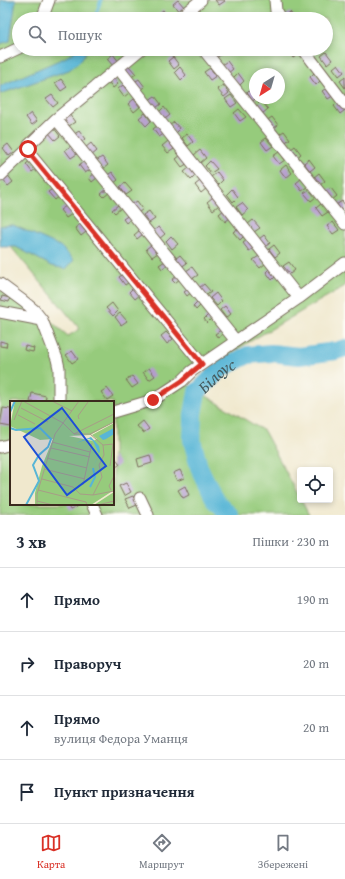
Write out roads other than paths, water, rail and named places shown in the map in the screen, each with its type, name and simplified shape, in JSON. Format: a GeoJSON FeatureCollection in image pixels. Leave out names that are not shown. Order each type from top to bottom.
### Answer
{"type":"FeatureCollection","features":[{"type":"Feature","properties":{"kind":"street"},"geometry":{"type":"LineString","coordinates":[[45,12],[49,0]]}},
{"type":"Feature","properties":{"kind":"street"},"geometry":{"type":"LineString","coordinates":[[186,12],[201,0]]}},
{"type":"Feature","properties":{"kind":"street"},"geometry":{"type":"LineString","coordinates":[[275,0],[276,12]]}},
{"type":"Feature","properties":{"kind":"street"},"geometry":{"type":"LineString","coordinates":[[0,57],[12,51]]}},
{"type":"Feature","properties":{"kind":"street"},"geometry":{"type":"LineString","coordinates":[[0,176],[56,119],[133,56]]}},
{"type":"Feature","properties":{"kind":"street"},"geometry":{"type":"LineString","coordinates":[[209,56],[345,224]]}},
{"type":"Feature","properties":{"kind":"street"},"geometry":{"type":"LineString","coordinates":[[308,56],[345,104]]}},
{"type":"Feature","properties":{"kind":"street"},"geometry":{"type":"LineString","coordinates":[[118,68],[299,298]]}},
{"type":"Feature","properties":{"kind":"street"},"geometry":{"type":"LineString","coordinates":[[56,119],[236,340]]}},
{"type":"Feature","properties":{"kind":"street"},"geometry":{"type":"LineString","coordinates":[[28,149],[29,153],[202,364]]}},
{"type":"Feature","properties":{"kind":"street"},"geometry":{"type":"LineString","coordinates":[[114,412],[153,400],[182,381],[202,364],[236,340],[299,298],[345,263]]}},
{"type":"Feature","properties":{"kind":"street"},"geometry":{"type":"LineString","coordinates":[[0,284],[34,310],[42,320],[59,368],[59,401]]}},
{"type":"Feature","properties":{"kind":"street"},"geometry":{"type":"LineString","coordinates":[[0,312],[42,320]]}},
{"type":"Feature","properties":{"kind":"street"},"geometry":{"type":"LineString","coordinates":[[0,447],[10,444]]}},
{"type":"Feature","properties":{"kind":"street"},"geometry":{"type":"LineString","coordinates":[[140,498],[148,515]]}},
{"type":"Feature","properties":{"kind":"street"},"geometry":{"type":"LineString","coordinates":[[92,505],[97,515]]}},
{"type":"Feature","properties":{"kind":"water"},"geometry":{"type":"Polygon","coordinates":[[[0,0],[16,0],[14,12],[12,12],[10,41],[0,44],[0,0]]]}},
{"type":"Feature","properties":{"kind":"water"},"geometry":{"type":"Polygon","coordinates":[[[83,56],[78,63],[69,70],[0,94],[0,86],[66,57],[83,56]]]}},
{"type":"Feature","properties":{"kind":"water"},"geometry":{"type":"Polygon","coordinates":[[[13,225],[60,246],[74,260],[66,269],[52,266],[16,247],[0,247],[0,226],[13,225]]]}},
{"type":"Feature","properties":{"kind":"waterway"},"geometry":{"type":"LineString","coordinates":[[97,12],[101,0]]}},
{"type":"Feature","properties":{"kind":"waterway","name":"Білоус"},"geometry":{"type":"LineString","coordinates":[[230,515],[215,500],[199,467],[192,440],[193,414],[197,392],[222,368],[248,355],[271,353],[299,356],[336,351],[345,348]]}}]}
